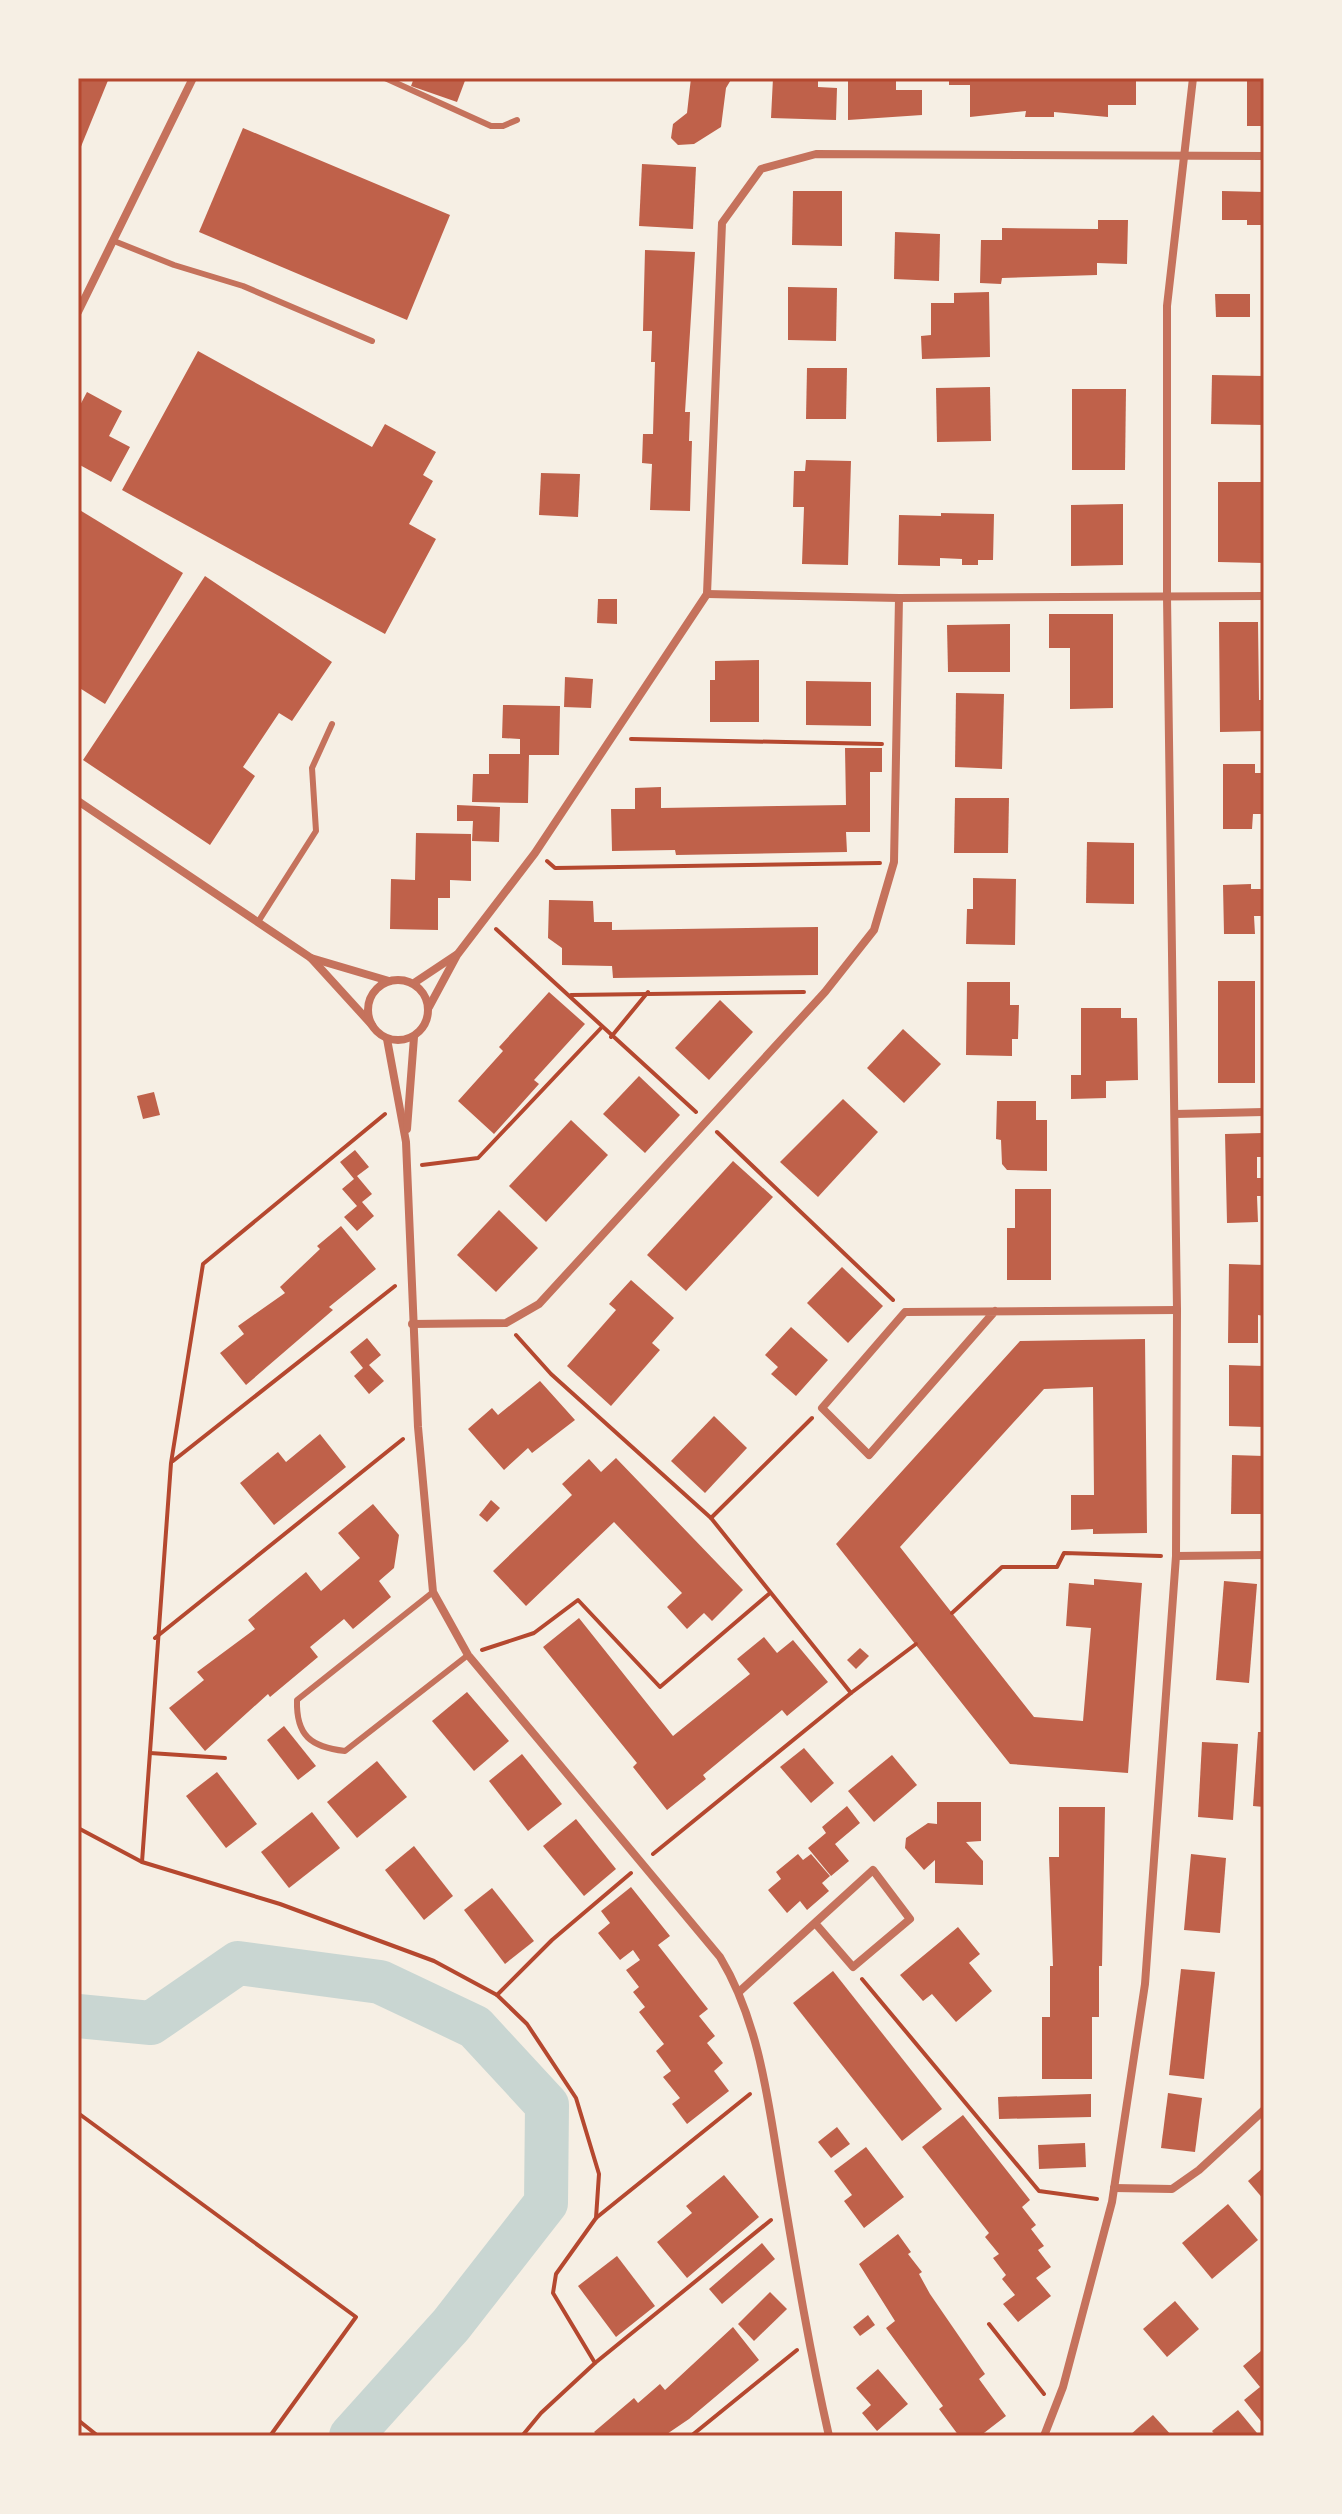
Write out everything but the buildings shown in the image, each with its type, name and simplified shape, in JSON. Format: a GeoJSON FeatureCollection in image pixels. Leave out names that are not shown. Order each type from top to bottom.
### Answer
{"type":"FeatureCollection","features":[{"type":"Feature","properties":{"kind":"street"},"geometry":{"type":"LineString","coordinates":[[78,312],[193,78]]}},
{"type":"Feature","properties":{"kind":"street"},"geometry":{"type":"LineString","coordinates":[[1044,2436],[1055,2408],[1112,2202],[1145,1984],[1176,1556],[1177,1310],[1167,597],[1167,306],[1193,78]]}},
{"type":"Feature","properties":{"kind":"street"},"geometry":{"type":"LineString","coordinates":[[406,1142],[414,1037],[426,1024],[429,1007],[457,955],[535,853],[707,594],[722,223],[761,169],[816,154],[1264,156]]}},
{"type":"Feature","properties":{"kind":"street"},"geometry":{"type":"LineString","coordinates":[[707,594],[899,598],[1264,596]]}},
{"type":"Feature","properties":{"kind":"street"},"geometry":{"type":"LineString","coordinates":[[412,1324],[506,1323],[539,1304],[825,992],[874,930],[894,862],[899,598]]}},
{"type":"Feature","properties":{"kind":"street"},"geometry":{"type":"LineString","coordinates":[[78,801],[311,958],[387,1039],[406,1142],[418,1427],[433,1592],[468,1655],[640,1865],[720,1957],[740,1991],[764,2082],[808,2341],[829,2436]]}},
{"type":"Feature","properties":{"kind":"street"},"geometry":{"type":"LineString","coordinates":[[414,983],[457,955]]}},
{"type":"Feature","properties":{"kind":"street"},"geometry":{"type":"LineString","coordinates":[[311,958],[389,981],[414,983],[422,989],[429,1007]]}},
{"type":"Feature","properties":{"kind":"street"},"geometry":{"type":"LineString","coordinates":[[372,1025],[370,999],[389,981]]}},
{"type":"Feature","properties":{"kind":"street"},"geometry":{"type":"LineString","coordinates":[[387,1039],[414,1037]]}},
{"type":"Feature","properties":{"kind":"street"},"geometry":{"type":"LineString","coordinates":[[1175,1114],[1264,1112]]}},
{"type":"Feature","properties":{"kind":"street"},"geometry":{"type":"LineString","coordinates":[[995,1311],[869,1455],[822,1408],[905,1312],[995,1311],[1177,1310]]}},
{"type":"Feature","properties":{"kind":"street"},"geometry":{"type":"LineString","coordinates":[[1176,1556],[1264,1555]]}},
{"type":"Feature","properties":{"kind":"street"},"geometry":{"type":"LineString","coordinates":[[740,1991],[873,1870],[910,1919],[853,1967],[815,1923]]}},
{"type":"Feature","properties":{"kind":"street"},"geometry":{"type":"LineString","coordinates":[[1114,2188],[1172,2189],[1199,2170],[1264,2110]]}},
{"type":"Feature","properties":{"kind":"lane"},"geometry":{"type":"LineString","coordinates":[[385,78],[491,126],[503,126],[517,120]]}},
{"type":"Feature","properties":{"kind":"lane"},"geometry":{"type":"LineString","coordinates":[[114,241],[159,260],[243,286],[372,341]]}},
{"type":"Feature","properties":{"kind":"lane"},"geometry":{"type":"LineString","coordinates":[[258,922],[316,831],[312,768],[332,724]]}},
{"type":"Feature","properties":{"kind":"lane"},"geometry":{"type":"LineString","coordinates":[[433,1592],[297,1700],[296,1719],[307,1738],[326,1749],[345,1751],[468,1655]]}},
{"type":"Feature","properties":{"kind":"path"},"geometry":{"type":"LineString","coordinates":[[613,739],[896,744]]}},
{"type":"Feature","properties":{"kind":"path"},"geometry":{"type":"LineString","coordinates":[[555,868],[894,862]]}},
{"type":"Feature","properties":{"kind":"path"},"geometry":{"type":"LineString","coordinates":[[500,933],[707,1122],[905,1312]]}},
{"type":"Feature","properties":{"kind":"path"},"geometry":{"type":"LineString","coordinates":[[611,1037],[648,992]]}},
{"type":"Feature","properties":{"kind":"path"},"geometry":{"type":"LineString","coordinates":[[571,995],[825,992]]}},
{"type":"Feature","properties":{"kind":"path"},"geometry":{"type":"LineString","coordinates":[[408,1167],[478,1158],[602,1027]]}},
{"type":"Feature","properties":{"kind":"path"},"geometry":{"type":"LineString","coordinates":[[142,1862],[155,1638],[171,1463],[203,1264],[400,1102]]}},
{"type":"Feature","properties":{"kind":"path"},"geometry":{"type":"LineString","coordinates":[[171,1463],[410,1275]]}},
{"type":"Feature","properties":{"kind":"path"},"geometry":{"type":"LineString","coordinates":[[527,1348],[551,1374],[711,1518],[851,1693]]}},
{"type":"Feature","properties":{"kind":"path"},"geometry":{"type":"LineString","coordinates":[[711,1518],[822,1408]]}},
{"type":"Feature","properties":{"kind":"path"},"geometry":{"type":"LineString","coordinates":[[155,1638],[418,1427]]}},
{"type":"Feature","properties":{"kind":"path"},"geometry":{"type":"LineString","coordinates":[[952,1613],[1002,1567],[1057,1567],[1064,1553],[1176,1556]]}},
{"type":"Feature","properties":{"kind":"path"},"geometry":{"type":"LineString","coordinates":[[468,1655],[534,1633],[578,1600],[660,1687],[770,1593]]}},
{"type":"Feature","properties":{"kind":"path"},"geometry":{"type":"LineString","coordinates":[[497,1995],[552,1940],[640,1865],[916,1644]]}},
{"type":"Feature","properties":{"kind":"path"},"geometry":{"type":"LineString","coordinates":[[150,1753],[225,1758]]}},
{"type":"Feature","properties":{"kind":"path"},"geometry":{"type":"LineString","coordinates":[[78,1828],[142,1862],[280,1904],[434,1961],[497,1995],[527,2024],[576,2098],[599,2174],[596,2218]]}},
{"type":"Feature","properties":{"kind":"path"},"geometry":{"type":"LineString","coordinates":[[853,1967],[1039,2191],[1112,2202]]}},
{"type":"Feature","properties":{"kind":"path"},"geometry":{"type":"LineString","coordinates":[[595,2363],[553,2293],[556,2274],[596,2218],[764,2082]]}},
{"type":"Feature","properties":{"kind":"path"},"geometry":{"type":"LineString","coordinates":[[78,2113],[356,2317],[270,2436]]}},
{"type":"Feature","properties":{"kind":"path"},"geometry":{"type":"LineString","coordinates":[[522,2436],[541,2413],[595,2363],[786,2208]]}},
{"type":"Feature","properties":{"kind":"path"},"geometry":{"type":"LineString","coordinates":[[989,2324],[1055,2408]]}},
{"type":"Feature","properties":{"kind":"path"},"geometry":{"type":"LineString","coordinates":[[691,2436],[808,2341]]}},
{"type":"Feature","properties":{"kind":"path"},"geometry":{"type":"LineString","coordinates":[[78,2420],[98,2436]]}},
{"type":"Feature","properties":{"kind":"waterway"},"geometry":{"type":"LineString","coordinates":[[78,2016],[151,2023],[238,1963],[380,1982],[475,2027],[547,2105],[546,2203],[451,2325],[351,2436]]}}]}
